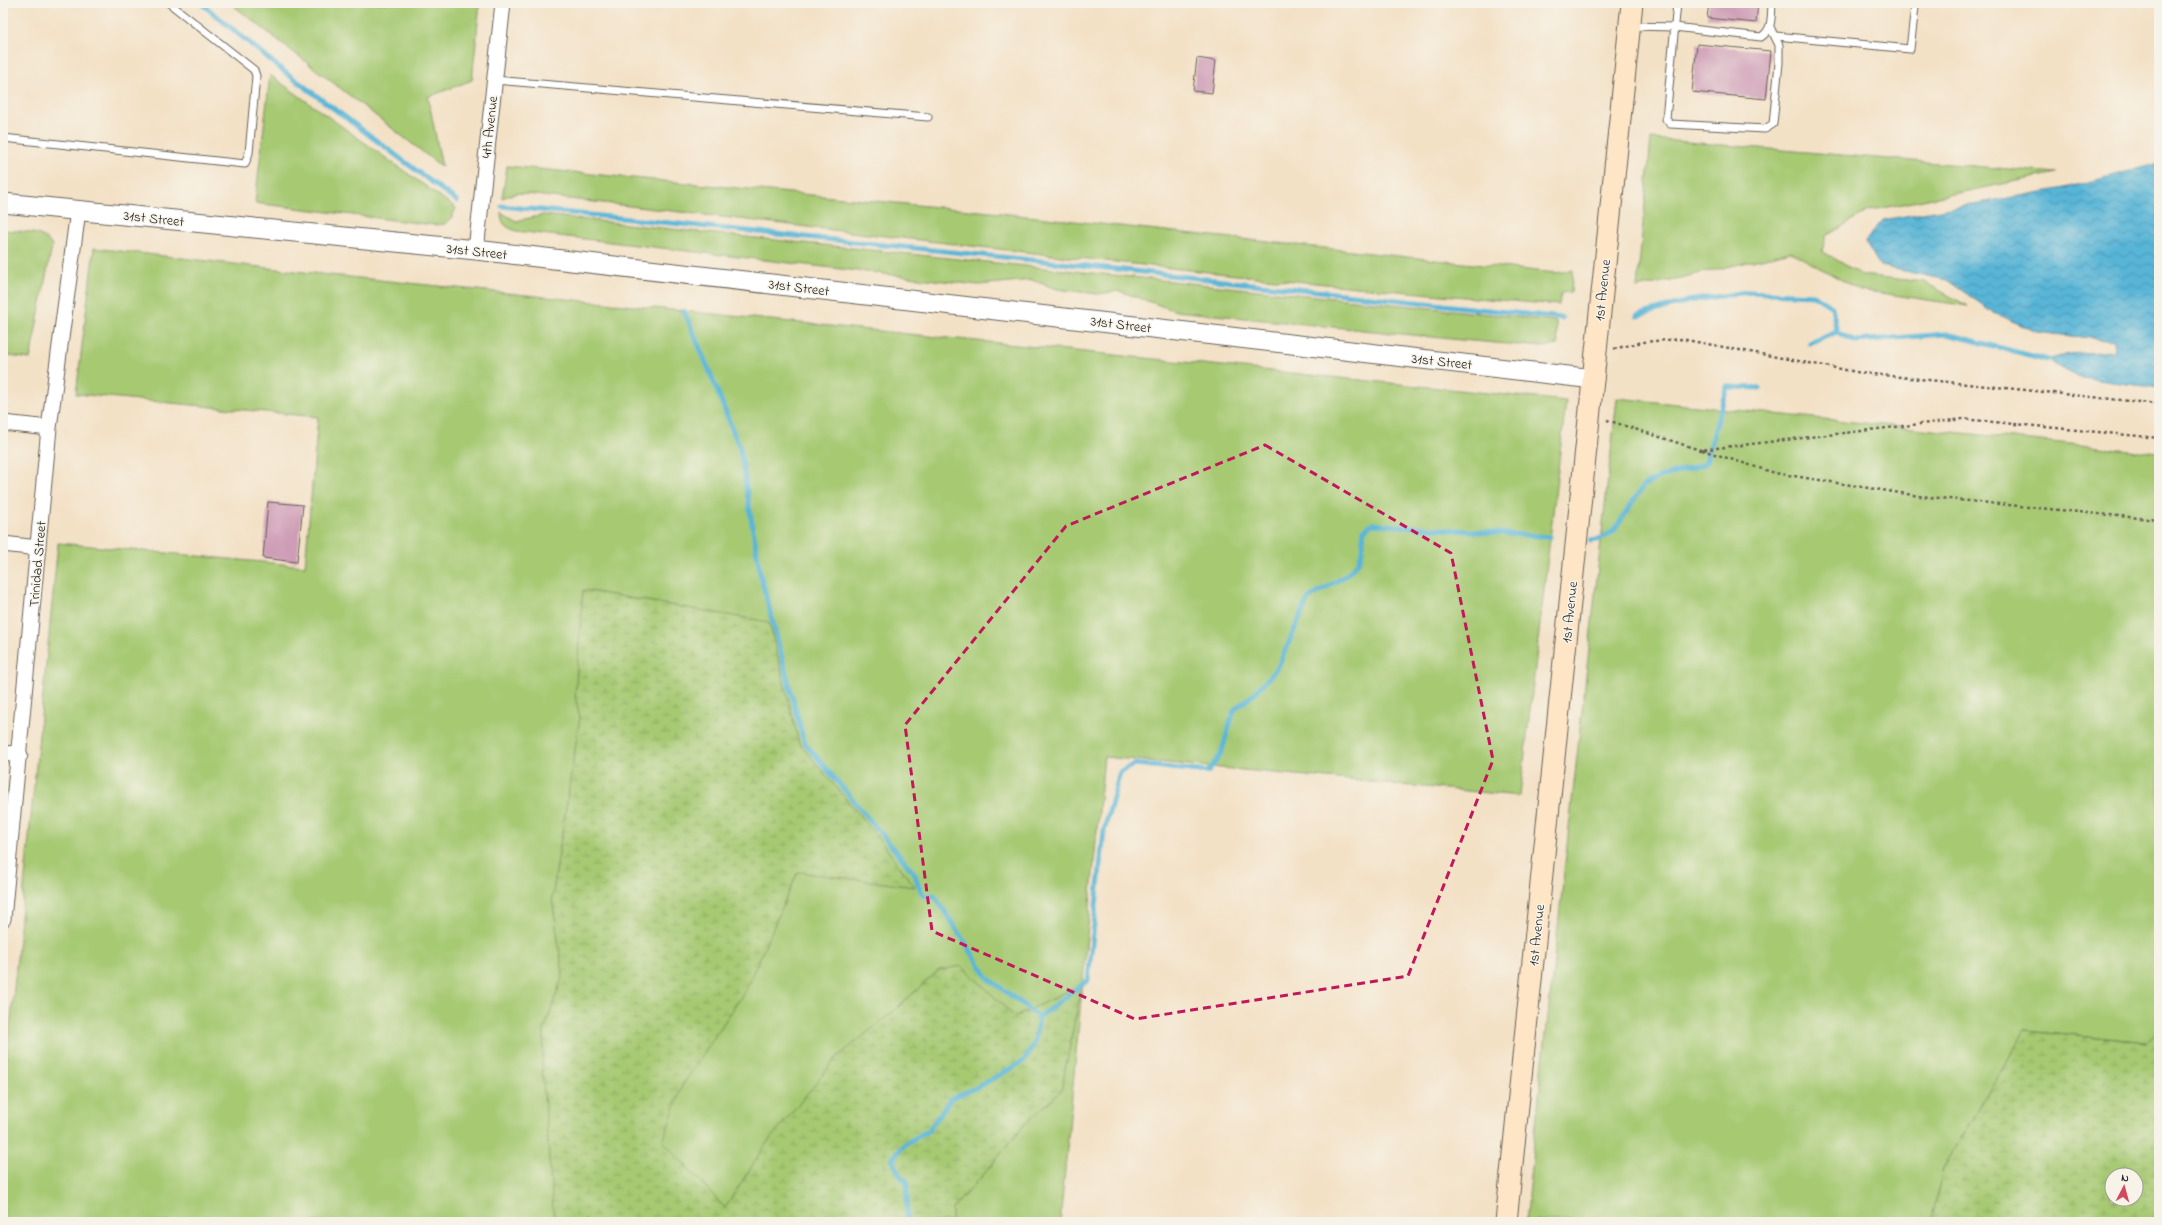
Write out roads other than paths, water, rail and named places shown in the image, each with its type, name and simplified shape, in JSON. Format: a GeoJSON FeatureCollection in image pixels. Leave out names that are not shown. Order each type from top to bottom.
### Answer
{"type":"FeatureCollection","features":[{"type":"Feature","properties":{"kind":"main road","name":"1st Avenue"},"geometry":{"type":"LineString","coordinates":[[1506,1222],[1632,3]]}},
{"type":"Feature","properties":{"kind":"street","name":"4th Avenue"},"geometry":{"type":"LineString","coordinates":[[476,250],[503,3]]}},
{"type":"Feature","properties":{"kind":"street","name":"31st Street"},"geometry":{"type":"LineString","coordinates":[[3,203],[476,250],[1594,379]]}},
{"type":"Feature","properties":{"kind":"street","name":"Trinidad Street"},"geometry":{"type":"LineString","coordinates":[[3,919],[20,755],[49,428],[78,211]]}},
{"type":"Feature","properties":{"kind":"street"},"geometry":{"type":"LineString","coordinates":[[3,423],[49,428]]}},
{"type":"Feature","properties":{"kind":"street"},"geometry":{"type":"LineString","coordinates":[[3,544],[38,548]]}},
{"type":"Feature","properties":{"kind":"street"},"geometry":{"type":"LineString","coordinates":[[3,753],[20,755]]}},
{"type":"Feature","properties":{"kind":"lane"},"geometry":{"type":"LineString","coordinates":[[3,138],[245,164],[249,153],[252,122],[256,76],[254,70],[169,3]]}},
{"type":"Feature","properties":{"kind":"lane"},"geometry":{"type":"LineString","coordinates":[[1677,3],[1666,119],[1670,124],[1765,129],[1773,124],[1779,63],[1779,45],[1776,36],[1770,27]]}},
{"type":"Feature","properties":{"kind":"lane"},"geometry":{"type":"LineString","coordinates":[[1630,26],[1674,27],[1761,37],[1767,34],[1770,27],[1772,3]]}},
{"type":"Feature","properties":{"kind":"lane"},"geometry":{"type":"LineString","coordinates":[[1776,36],[1910,49],[1914,7]]}},
{"type":"Feature","properties":{"kind":"lane"},"geometry":{"type":"LineString","coordinates":[[495,80],[928,117]]}},
{"type":"Feature","properties":{"kind":"water"},"geometry":{"type":"Polygon","coordinates":[[[2159,163],[2159,388],[2082,378],[2048,360],[2067,354],[2115,351],[2114,341],[2037,332],[1994,313],[1947,280],[1880,266],[1865,241],[1883,220],[2070,187],[2159,163]]]}},
{"type":"Feature","properties":{"kind":"waterway"},"geometry":{"type":"LineString","coordinates":[[201,3],[281,69],[457,201]]}},
{"type":"Feature","properties":{"kind":"waterway"},"geometry":{"type":"LineString","coordinates":[[502,206],[1051,262],[1562,318]]}},
{"type":"Feature","properties":{"kind":"waterway"},"geometry":{"type":"LineString","coordinates":[[1637,316],[1688,301],[1747,292],[1813,295],[1832,307],[1837,332],[1855,341],[1947,334],[2048,360]]}},
{"type":"Feature","properties":{"kind":"waterway"},"geometry":{"type":"LineString","coordinates":[[684,311],[740,449],[760,573],[804,742],[915,874],[918,885],[924,896],[934,895],[988,978],[1039,1017],[1088,980],[1104,831],[1120,772],[1135,764],[1208,772],[1221,754],[1234,710],[1254,694],[1278,667],[1308,599],[1345,576],[1358,563],[1362,551],[1364,530],[1372,524],[1550,537]]}},
{"type":"Feature","properties":{"kind":"waterway"},"geometry":{"type":"LineString","coordinates":[[1810,343],[1837,332]]}},
{"type":"Feature","properties":{"kind":"waterway"},"geometry":{"type":"LineString","coordinates":[[1590,541],[1597,540],[1614,531],[1643,486],[1660,477],[1705,464],[1727,387],[1760,388]]}},
{"type":"Feature","properties":{"kind":"waterway"},"geometry":{"type":"LineString","coordinates":[[907,1222],[907,1181],[900,1176],[892,1159],[905,1144],[929,1130],[951,1098],[978,1087],[1024,1061],[1034,1044],[1039,1017]]}}]}
